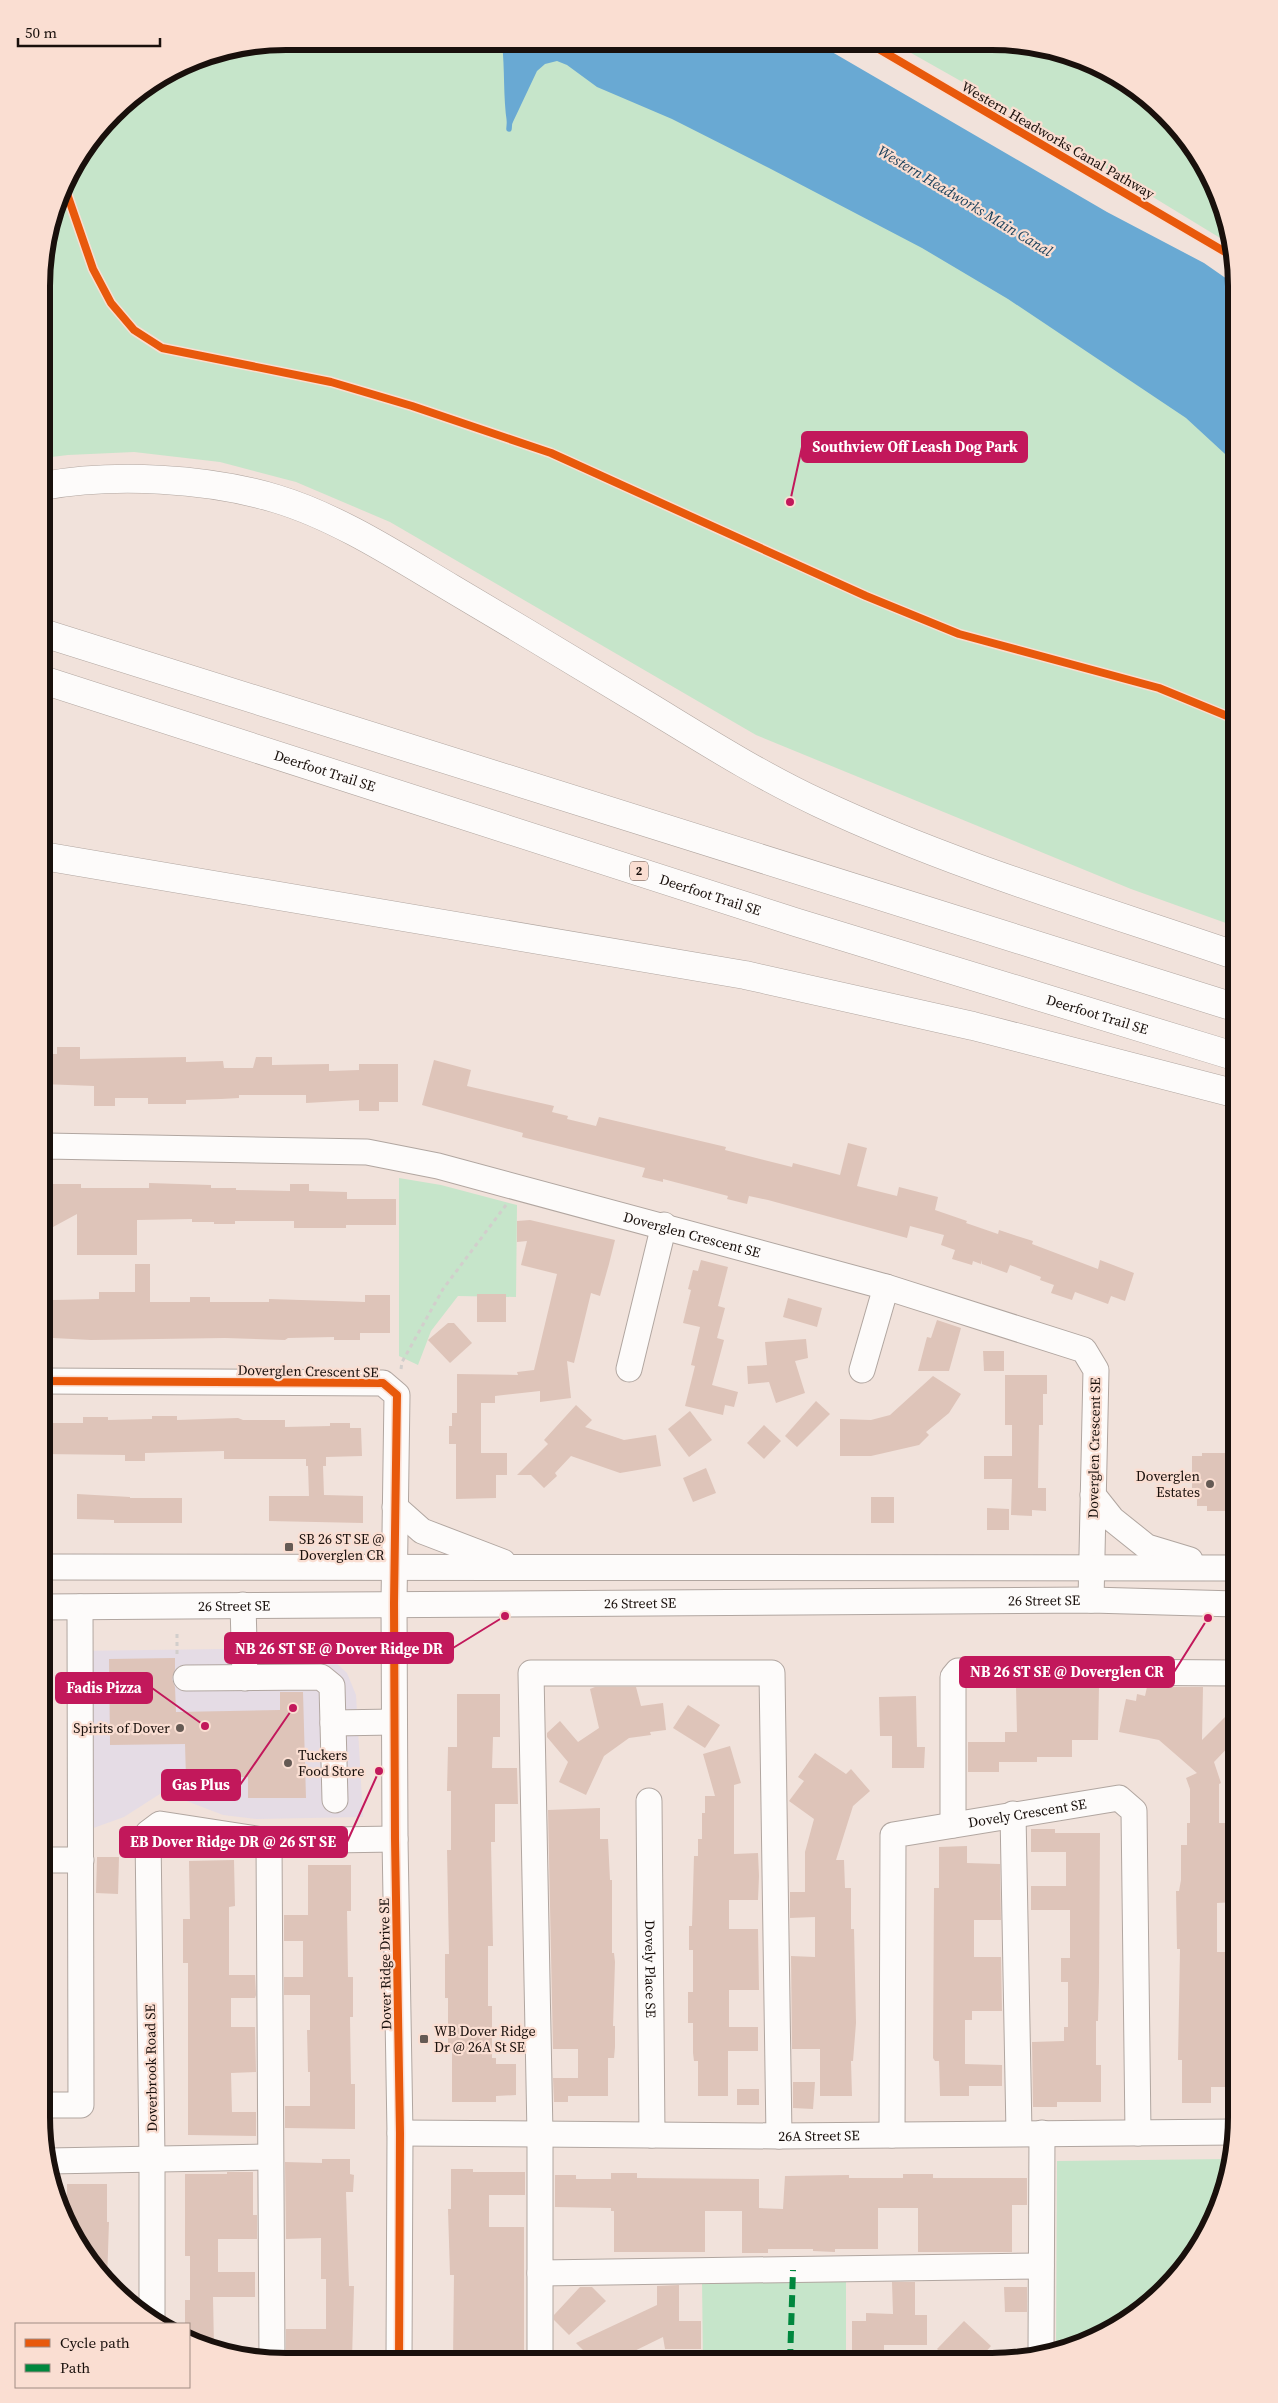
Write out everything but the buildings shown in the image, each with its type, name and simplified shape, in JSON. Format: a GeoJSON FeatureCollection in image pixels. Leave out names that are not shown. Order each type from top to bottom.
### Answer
{"type":"FeatureCollection","features":[{"type":"Feature","properties":{"kind":"highway"},"geometry":{"type":"LineString","coordinates":[[50,485],[76,481],[112,480],[185,482],[232,488],[279,499],[332,521],[412,565],[732,758],[816,802],[875,828],[989,872],[1228,953]]}},
{"type":"Feature","properties":{"kind":"highway"},"geometry":{"type":"LineString","coordinates":[[50,634],[1228,1005]]}},
{"type":"Feature","properties":{"kind":"highway","name":"Deerfoot Trail SE"},"geometry":{"type":"LineString","coordinates":[[50,682],[795,922],[1228,1055]]}},
{"type":"Feature","properties":{"kind":"highway"},"geometry":{"type":"LineString","coordinates":[[50,857],[745,975],[973,1026],[1228,1092]]}},
{"type":"Feature","properties":{"kind":"street","name":"Doverglen Crescent SE"},"geometry":{"type":"LineString","coordinates":[[50,1146],[367,1152],[438,1166],[664,1225],[886,1287],[1084,1350],[1096,1370],[1091,1600]]}},
{"type":"Feature","properties":{"kind":"street"},"geometry":{"type":"LineString","coordinates":[[629,1369],[664,1225]]}},
{"type":"Feature","properties":{"kind":"street"},"geometry":{"type":"LineString","coordinates":[[862,1370],[886,1287]]}},
{"type":"Feature","properties":{"kind":"street","name":"Doverglen Crescent SE"},"geometry":{"type":"LineString","coordinates":[[50,1381],[383,1383],[397,1395]]}},
{"type":"Feature","properties":{"kind":"street"},"geometry":{"type":"LineString","coordinates":[[394,1568],[397,1395]]}},
{"type":"Feature","properties":{"kind":"street"},"geometry":{"type":"LineString","coordinates":[[1093,1495],[1112,1519],[1147,1547],[1227,1568]]}},
{"type":"Feature","properties":{"kind":"street"},"geometry":{"type":"LineString","coordinates":[[395,1507],[422,1531],[519,1568]]}},
{"type":"Feature","properties":{"kind":"street"},"geometry":{"type":"LineString","coordinates":[[50,1567],[1227,1568]]}},
{"type":"Feature","properties":{"kind":"street","name":"Dover Ridge Drive SE"},"geometry":{"type":"LineString","coordinates":[[394,1568],[395,1839],[400,2133],[399,2353]]}},
{"type":"Feature","properties":{"kind":"street","name":"26 Street SE"},"geometry":{"type":"LineString","coordinates":[[50,1607],[394,1603],[1091,1600],[1228,1604]]}},
{"type":"Feature","properties":{"kind":"street"},"geometry":{"type":"LineString","coordinates":[[243,1605],[246,1678]]}},
{"type":"Feature","properties":{"kind":"street"},"geometry":{"type":"LineString","coordinates":[[50,2105],[81,2105],[80,1607]]}},
{"type":"Feature","properties":{"kind":"street"},"geometry":{"type":"LineString","coordinates":[[953,1825],[953,1677],[958,1670],[1228,1673]]}},
{"type":"Feature","properties":{"kind":"street"},"geometry":{"type":"LineString","coordinates":[[540,2353],[540,2134],[531,1673],[772,1673],[779,2136]]}},
{"type":"Feature","properties":{"kind":"street"},"geometry":{"type":"LineString","coordinates":[[186,1678],[322,1677],[332,1686],[335,1800]]}},
{"type":"Feature","properties":{"kind":"street"},"geometry":{"type":"LineString","coordinates":[[332,1723],[394,1722]]}},
{"type":"Feature","properties":{"kind":"street","name":"Dovely Crescent SE"},"geometry":{"type":"LineString","coordinates":[[892,2134],[893,1835],[1118,1798],[1134,1811],[1138,2133]]}},
{"type":"Feature","properties":{"kind":"street","name":"Dovely Place SE"},"geometry":{"type":"LineString","coordinates":[[649,1801],[652,2135]]}},
{"type":"Feature","properties":{"kind":"street"},"geometry":{"type":"LineString","coordinates":[[1013,1814],[1030,2133],[1041,2266],[1041,2347]]}},
{"type":"Feature","properties":{"kind":"street","name":"Doverbrook Road SE"},"geometry":{"type":"LineString","coordinates":[[152,2311],[148,1832],[160,1824],[269,1840]]}},
{"type":"Feature","properties":{"kind":"street"},"geometry":{"type":"LineString","coordinates":[[272,2352],[269,1840],[395,1839]]}},
{"type":"Feature","properties":{"kind":"street"},"geometry":{"type":"LineString","coordinates":[[50,1860],[81,1860]]}},
{"type":"Feature","properties":{"kind":"street","name":"26A Street SE"},"geometry":{"type":"LineString","coordinates":[[400,2133],[779,2136],[1227,2132]]}},
{"type":"Feature","properties":{"kind":"street"},"geometry":{"type":"LineString","coordinates":[[55,2161],[270,2158]]}},
{"type":"Feature","properties":{"kind":"street"},"geometry":{"type":"LineString","coordinates":[[540,2272],[1041,2266]]}},
{"type":"Feature","properties":{"kind":"path"},"geometry":{"type":"LineString","coordinates":[[397,1395],[402,1362],[443,1289],[506,1206],[512,1185]]}},
{"type":"Feature","properties":{"kind":"path"},"geometry":{"type":"LineString","coordinates":[[177,1632],[177,1654]]}},
{"type":"Feature","properties":{"kind":"shaded area"},"geometry":{"type":"Polygon","coordinates":[[[286,1648],[333,1660],[347,1673],[356,1695],[363,1817],[256,1819],[223,1815],[163,1792],[124,1817],[74,1835],[73,1651],[286,1648]]]}},
{"type":"Feature","properties":{"kind":"green space"},"geometry":{"type":"Polygon","coordinates":[[[286,50],[588,50],[1228,423],[1228,924],[1131,889],[756,735],[390,522],[296,482],[220,462],[134,452],[50,457],[50,286],[52,255],[58,225],[74,181],[108,130],[130,108],[181,74],[225,58],[255,52],[286,50]]]}},
{"type":"Feature","properties":{"kind":"green space"},"geometry":{"type":"Polygon","coordinates":[[[906,50],[1023,52],[1053,58],[1097,74],[1148,108],[1170,130],[1204,181],[1220,225],[1223,240],[989,97],[906,50]]]}},
{"type":"Feature","properties":{"kind":"green space"},"geometry":{"type":"Polygon","coordinates":[[[399,1178],[441,1185],[517,1205],[516,1297],[458,1296],[431,1331],[418,1365],[399,1356],[399,1178]]]}},
{"type":"Feature","properties":{"kind":"green space"},"geometry":{"type":"Polygon","coordinates":[[[1224,2159],[1220,2178],[1204,2222],[1170,2273],[1148,2295],[1123,2313],[1097,2329],[1056,2344],[1057,2161],[1224,2159]]]}},
{"type":"Feature","properties":{"kind":"green space"},"geometry":{"type":"Polygon","coordinates":[[[846,2278],[846,2353],[703,2353],[702,2279],[846,2278]]]}},
{"type":"Feature","properties":{"kind":"water","name":"Western Headworks Main Canal"},"geometry":{"type":"Polygon","coordinates":[[[502,50],[829,50],[1107,212],[1204,263],[1228,279],[1228,457],[1186,418],[1008,299],[922,248],[672,119],[597,87],[567,65],[557,61],[545,64],[537,71],[512,124],[507,123],[502,50]]]}},
{"type":"Feature","properties":{"kind":"waterway"},"geometry":{"type":"LineString","coordinates":[[509,129],[510,116]]}},
{"type":"Feature","properties":{"kind":"marked path"},"geometry":{"type":"LineString","coordinates":[[790,2353],[793,2270]]}},
{"type":"Feature","properties":{"kind":"cycle path","name":"Western Headworks Canal Pathway"},"geometry":{"type":"LineString","coordinates":[[881,50],[1225,252]]}},
{"type":"Feature","properties":{"kind":"cycle path"},"geometry":{"type":"LineString","coordinates":[[68,196],[93,269],[111,303],[134,330],[162,348],[331,382],[412,406],[551,453],[866,596],[959,634],[1159,688],[1228,716]]}},
{"type":"Feature","properties":{"kind":"cycle path"},"geometry":{"type":"LineString","coordinates":[[50,1381],[383,1383],[397,1395],[394,1603],[395,1839],[400,2133],[399,2353]]}},
{"type":"Feature","properties":{"kind":"place","name":"Southview Off Leash Dog Park"},"geometry":{"type":"Point","coordinates":[790,502]}},
{"type":"Feature","properties":{"kind":"place","name":"Doverglen Estates"},"geometry":{"type":"Point","coordinates":[1210,1484]}},
{"type":"Feature","properties":{"kind":"place","name":"SB 26 ST SE @ Doverglen CR"},"geometry":{"type":"Point","coordinates":[289,1547]}},
{"type":"Feature","properties":{"kind":"place","name":"NB 26 ST SE @ Dover Ridge DR"},"geometry":{"type":"Point","coordinates":[505,1616]}},
{"type":"Feature","properties":{"kind":"place","name":"NB 26 ST SE @ Doverglen CR"},"geometry":{"type":"Point","coordinates":[1208,1618]}},
{"type":"Feature","properties":{"kind":"place","name":"Gas Plus"},"geometry":{"type":"Point","coordinates":[293,1708]}},
{"type":"Feature","properties":{"kind":"place","name":"Fadis Pizza"},"geometry":{"type":"Point","coordinates":[205,1726]}},
{"type":"Feature","properties":{"kind":"place","name":"Spirits of Dover"},"geometry":{"type":"Point","coordinates":[180,1728]}},
{"type":"Feature","properties":{"kind":"place","name":"Tuckers Food Store"},"geometry":{"type":"Point","coordinates":[288,1763]}},
{"type":"Feature","properties":{"kind":"place","name":"EB Dover Ridge DR @ 26 ST SE"},"geometry":{"type":"Point","coordinates":[379,1771]}},
{"type":"Feature","properties":{"kind":"place","name":"WB Dover Ridge Dr @ 26A St SE"},"geometry":{"type":"Point","coordinates":[424,2039]}}]}
